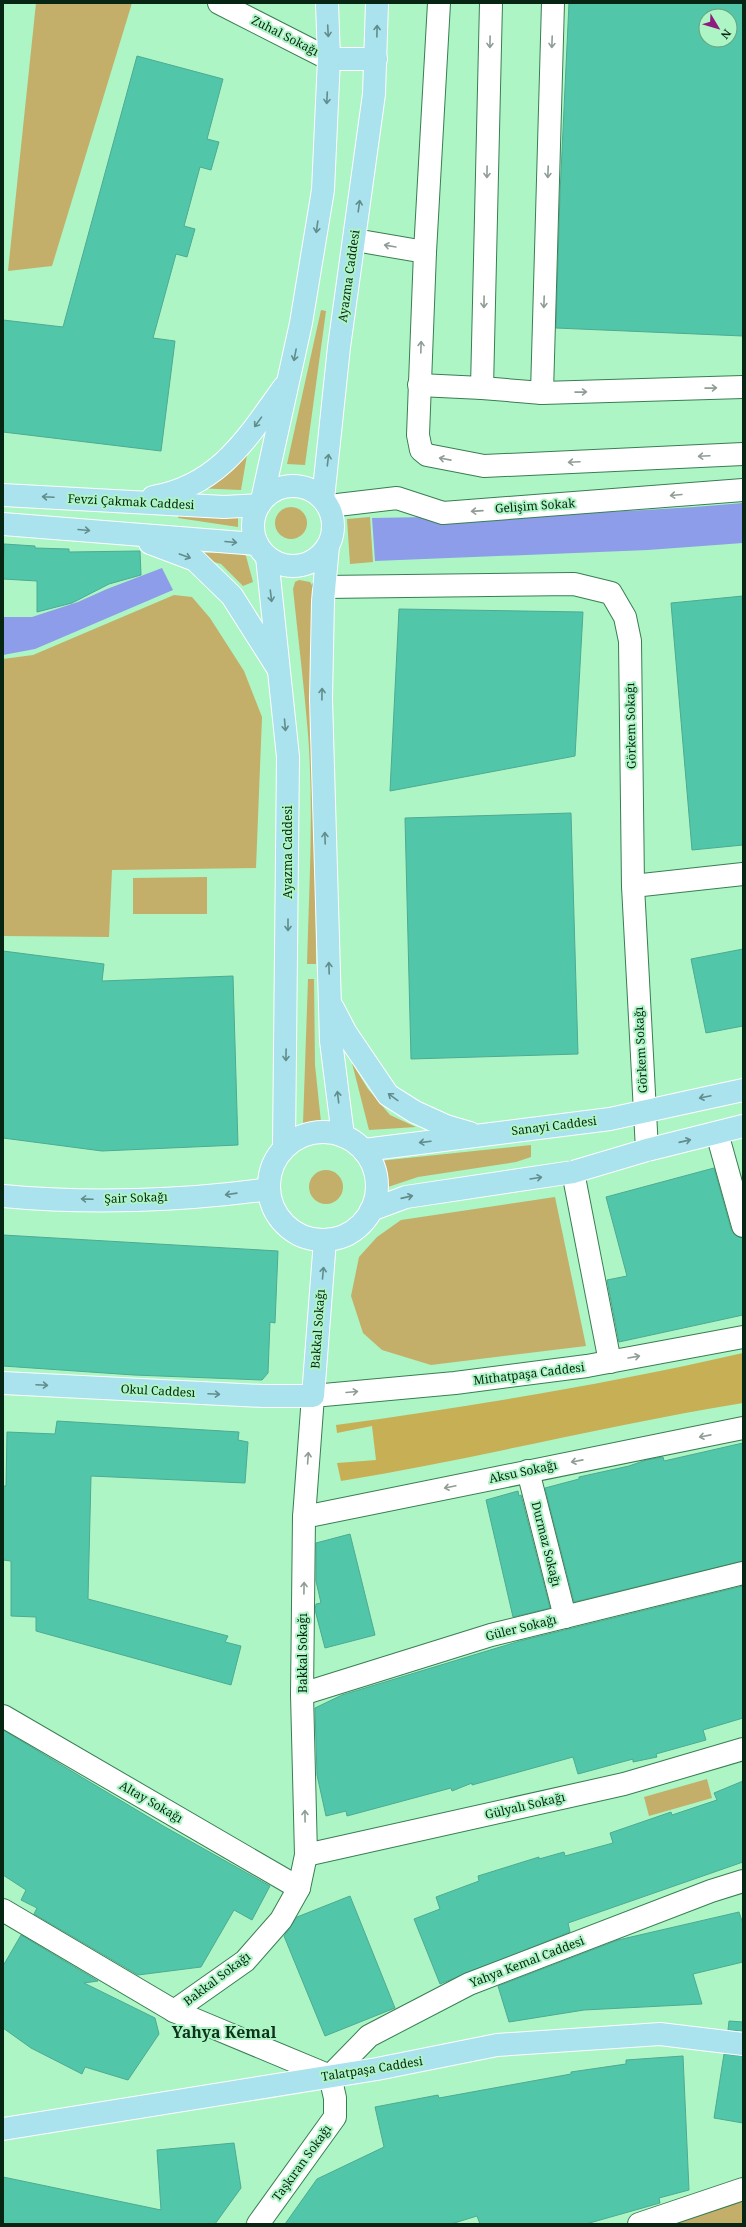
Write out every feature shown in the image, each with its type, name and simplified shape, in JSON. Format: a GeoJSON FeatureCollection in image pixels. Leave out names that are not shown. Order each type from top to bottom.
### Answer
{"type":"FeatureCollection","features":[{"type":"Feature","properties":{"kind":"main road"},"geometry":{"type":"LineString","coordinates":[[260,502],[290,380],[310,278],[323,190],[329,59],[327,3]]}},
{"type":"Feature","properties":{"kind":"main road","name":"Ayazma Caddesi"},"geometry":{"type":"LineString","coordinates":[[343,1136],[331,1040],[321,699],[324,587],[328,546],[334,527],[326,503],[339,347],[374,94],[377,3]]}},
{"type":"Feature","properties":{"kind":"main road"},"geometry":{"type":"LineString","coordinates":[[329,59],[376,59]]}},
{"type":"Feature","properties":{"kind":"main road"},"geometry":{"type":"LineString","coordinates":[[129,501],[169,494],[195,484],[220,466],[249,435],[290,380]]}},
{"type":"Feature","properties":{"kind":"main road"},"geometry":{"type":"LineString","coordinates":[[262,551],[253,539],[252,522],[255,510],[260,502],[272,491],[285,486],[299,486],[312,490],[326,503]]}},
{"type":"Feature","properties":{"kind":"main road","name":"Fevzi Çakmak Caddesi"},"geometry":{"type":"LineString","coordinates":[[3,495],[224,507],[260,502]]}},
{"type":"Feature","properties":{"kind":"main road"},"geometry":{"type":"LineString","coordinates":[[3,524],[122,533],[262,551]]}},
{"type":"Feature","properties":{"kind":"main road"},"geometry":{"type":"LineString","coordinates":[[122,533],[195,560],[232,596],[280,672]]}},
{"type":"Feature","properties":{"kind":"main road","name":"Ayazma Caddesi"},"geometry":{"type":"LineString","coordinates":[[262,551],[279,564],[292,567],[307,564],[319,557],[328,546]]}},
{"type":"Feature","properties":{"kind":"main road","name":"Ayazma Caddesi"},"geometry":{"type":"LineString","coordinates":[[262,551],[280,672],[288,757],[284,1148]]}},
{"type":"Feature","properties":{"kind":"main road"},"geometry":{"type":"LineString","coordinates":[[330,1002],[346,1034],[388,1095],[421,1115],[446,1126],[479,1135]]}},
{"type":"Feature","properties":{"kind":"main road","name":"Sanayi Caddesi"},"geometry":{"type":"LineString","coordinates":[[364,1150],[610,1119],[743,1090]]}},
{"type":"Feature","properties":{"kind":"main road"},"geometry":{"type":"LineString","coordinates":[[371,1210],[406,1197],[573,1172],[647,1150],[743,1126]]}},
{"type":"Feature","properties":{"kind":"main road"},"geometry":{"type":"LineString","coordinates":[[324,1132],[343,1136],[364,1150],[372,1163],[377,1179],[376,1195],[371,1210],[360,1226],[344,1236],[326,1240],[311,1239],[298,1234],[287,1226],[278,1215],[271,1202],[269,1189],[270,1174],[276,1159],[284,1148],[296,1139],[309,1134],[324,1132]]}},
{"type":"Feature","properties":{"kind":"main road","name":"Şair Sokağı"},"geometry":{"type":"LineString","coordinates":[[3,1196],[110,1200],[222,1195],[269,1189]]}},
{"type":"Feature","properties":{"kind":"main road","name":"Bakkal Sokağı"},"geometry":{"type":"LineString","coordinates":[[313,1396],[326,1240]]}},
{"type":"Feature","properties":{"kind":"main road","name":"Okul Caddesı"},"geometry":{"type":"LineString","coordinates":[[3,1383],[255,1396],[313,1396]]}},
{"type":"Feature","properties":{"kind":"main road","name":"Talatpaşa Caddesi"},"geometry":{"type":"LineString","coordinates":[[3,2129],[418,2062],[497,2045],[660,2034],[743,2044]]}},
{"type":"Feature","properties":{"kind":"street","name":"Zuhal Sokağı"},"geometry":{"type":"LineString","coordinates":[[219,3],[329,59]]}},
{"type":"Feature","properties":{"kind":"street"},"geometry":{"type":"LineString","coordinates":[[439,3],[425,252],[418,435],[421,450],[427,455],[484,466],[743,454]]}},
{"type":"Feature","properties":{"kind":"street"},"geometry":{"type":"LineString","coordinates":[[482,388],[491,3]]}},
{"type":"Feature","properties":{"kind":"street"},"geometry":{"type":"LineString","coordinates":[[542,393],[553,3]]}},
{"type":"Feature","properties":{"kind":"street"},"geometry":{"type":"LineString","coordinates":[[355,240],[425,252]]}},
{"type":"Feature","properties":{"kind":"street"},"geometry":{"type":"LineString","coordinates":[[420,385],[542,393],[743,388]]}},
{"type":"Feature","properties":{"kind":"street","name":"Gelişim Sokak"},"geometry":{"type":"LineString","coordinates":[[326,503],[398,498],[443,513],[743,490]]}},
{"type":"Feature","properties":{"kind":"street","name":"Görkem Sokağı"},"geometry":{"type":"LineString","coordinates":[[324,587],[574,584],[611,593],[625,617],[630,642],[633,886],[647,1150]]}},
{"type":"Feature","properties":{"kind":"street"},"geometry":{"type":"LineString","coordinates":[[633,886],[743,874]]}},
{"type":"Feature","properties":{"kind":"street"},"geometry":{"type":"LineString","coordinates":[[717,1133],[743,1226]]}},
{"type":"Feature","properties":{"kind":"street"},"geometry":{"type":"LineString","coordinates":[[573,1172],[610,1362]]}},
{"type":"Feature","properties":{"kind":"street","name":"Mithatpaşa Caddesi"},"geometry":{"type":"LineString","coordinates":[[313,1396],[455,1383],[610,1362],[743,1337]]}},
{"type":"Feature","properties":{"kind":"street","name":"Bakkal Sokağı"},"geometry":{"type":"LineString","coordinates":[[174,2011],[245,1961],[281,1920],[299,1888],[306,1855],[302,1694],[304,1517],[313,1396]]}},
{"type":"Feature","properties":{"kind":"street","name":"Aksu Sokağı"},"geometry":{"type":"LineString","coordinates":[[304,1517],[743,1428]]}},
{"type":"Feature","properties":{"kind":"street","name":"Durmaz Sokağı"},"geometry":{"type":"LineString","coordinates":[[528,1471],[565,1617]]}},
{"type":"Feature","properties":{"kind":"street","name":"Güler Sokağı"},"geometry":{"type":"LineString","coordinates":[[302,1694],[491,1635],[743,1573]]}},
{"type":"Feature","properties":{"kind":"street","name":"Altay Sokağı"},"geometry":{"type":"LineString","coordinates":[[3,1716],[299,1888]]}},
{"type":"Feature","properties":{"kind":"street","name":"Gülyalı Sokağı"},"geometry":{"type":"LineString","coordinates":[[306,1855],[624,1784],[743,1749]]}},
{"type":"Feature","properties":{"kind":"street","name":"Yahya Kemal Caddesi"},"geometry":{"type":"LineString","coordinates":[[330,2076],[369,2036],[469,1984],[711,1891],[743,1881]]}},
{"type":"Feature","properties":{"kind":"street"},"geometry":{"type":"LineString","coordinates":[[3,1910],[174,2011],[330,2076]]}},
{"type":"Feature","properties":{"kind":"street","name":"Taşkıran Sokağı"},"geometry":{"type":"LineString","coordinates":[[258,2224],[335,2117],[336,2098],[330,2076]]}},
{"type":"Feature","properties":{"kind":"street"},"geometry":{"type":"LineString","coordinates":[[639,2224],[743,2189]]}},
{"type":"Feature","properties":{"kind":"shaded area"},"geometry":{"type":"Polygon","coordinates":[[[36,3],[132,3],[52,266],[8,271],[36,3]]]}},
{"type":"Feature","properties":{"kind":"shaded area"},"geometry":{"type":"Polygon","coordinates":[[[321,310],[326,311],[305,465],[287,464],[321,310]]]}},
{"type":"Feature","properties":{"kind":"shaded area"},"geometry":{"type":"Polygon","coordinates":[[[249,443],[241,490],[194,488],[249,443]]]}},
{"type":"Feature","properties":{"kind":"shaded area"},"geometry":{"type":"Polygon","coordinates":[[[288,507],[294,507],[303,511],[307,523],[303,535],[294,539],[288,539],[279,535],[275,526],[275,520],[279,511],[288,507]]]}},
{"type":"Feature","properties":{"kind":"shaded area"},"geometry":{"type":"Polygon","coordinates":[[[179,515],[238,516],[238,527],[178,518],[179,515]]]}},
{"type":"Feature","properties":{"kind":"shaded area"},"geometry":{"type":"Polygon","coordinates":[[[370,517],[373,562],[350,564],[347,519],[370,517]]]}},
{"type":"Feature","properties":{"kind":"shaded area"},"geometry":{"type":"Polygon","coordinates":[[[241,552],[246,556],[253,582],[243,586],[221,564],[196,557],[193,553],[241,552]]]}},
{"type":"Feature","properties":{"kind":"shaded area"},"geometry":{"type":"Polygon","coordinates":[[[299,580],[310,582],[313,587],[316,964],[307,964],[311,791],[306,716],[293,589],[295,582],[299,580]]]}},
{"type":"Feature","properties":{"kind":"shaded area"},"geometry":{"type":"Polygon","coordinates":[[[174,595],[192,597],[210,618],[244,671],[262,717],[256,868],[112,870],[109,937],[3,936],[3,659],[33,655],[174,595]]]}},
{"type":"Feature","properties":{"kind":"shaded area"},"geometry":{"type":"Polygon","coordinates":[[[207,877],[207,914],[133,914],[133,878],[207,877]]]}},
{"type":"Feature","properties":{"kind":"shaded area"},"geometry":{"type":"Polygon","coordinates":[[[308,979],[314,979],[315,1065],[321,1122],[303,1124],[308,979]]]}},
{"type":"Feature","properties":{"kind":"shaded area"},"geometry":{"type":"Polygon","coordinates":[[[352,1063],[368,1089],[390,1115],[416,1127],[369,1130],[352,1063]]]}},
{"type":"Feature","properties":{"kind":"shaded area"},"geometry":{"type":"Polygon","coordinates":[[[531,1145],[531,1157],[516,1162],[418,1177],[385,1188],[379,1161],[531,1145]]]}},
{"type":"Feature","properties":{"kind":"shaded area"},"geometry":{"type":"Polygon","coordinates":[[[329,1170],[336,1172],[341,1177],[343,1187],[341,1197],[336,1202],[323,1204],[316,1202],[311,1197],[309,1184],[311,1177],[316,1172],[329,1170]]]}},
{"type":"Feature","properties":{"kind":"shaded area"},"geometry":{"type":"Polygon","coordinates":[[[555,1197],[586,1346],[431,1365],[382,1350],[363,1333],[351,1296],[359,1257],[377,1237],[401,1220],[555,1197]]]}},
{"type":"Feature","properties":{"kind":"shaded area"},"geometry":{"type":"Polygon","coordinates":[[[743,1353],[743,1403],[642,1421],[442,1463],[341,1481],[337,1463],[376,1460],[372,1426],[337,1433],[336,1425],[540,1394],[642,1375],[743,1353]]]}},
{"type":"Feature","properties":{"kind":"shaded area"},"geometry":{"type":"Polygon","coordinates":[[[707,1779],[712,1798],[649,1816],[644,1797],[707,1779]]]}},
{"type":"Feature","properties":{"kind":"shaded area"},"geometry":{"type":"Polygon","coordinates":[[[743,2202],[743,2224],[676,2224],[705,2210],[743,2202]]]}},
{"type":"Feature","properties":{"kind":"water"},"geometry":{"type":"Polygon","coordinates":[[[743,503],[743,543],[648,550],[375,561],[372,518],[604,512],[743,503]]]}},
{"type":"Feature","properties":{"kind":"water"},"geometry":{"type":"Polygon","coordinates":[[[162,568],[173,590],[35,649],[3,655],[3,617],[32,617],[78,602],[162,568]]]}},
{"type":"Feature","properties":{"kind":"building"},"geometry":{"type":"Polygon","coordinates":[[[569,3],[743,3],[743,336],[556,328],[560,194],[569,3]]]}},
{"type":"Feature","properties":{"kind":"building"},"geometry":{"type":"Polygon","coordinates":[[[137,56],[223,79],[207,139],[219,142],[211,170],[200,167],[184,226],[195,229],[187,257],[176,254],[153,338],[175,341],[161,451],[3,432],[3,320],[63,327],[137,56]]]}},
{"type":"Feature","properties":{"kind":"building"},"geometry":{"type":"Polygon","coordinates":[[[4,544],[35,546],[35,548],[69,549],[69,552],[140,551],[141,575],[109,584],[72,603],[37,612],[37,581],[3,579],[4,544]]]}},
{"type":"Feature","properties":{"kind":"building"},"geometry":{"type":"Polygon","coordinates":[[[743,596],[743,845],[692,850],[671,603],[743,596]]]}},
{"type":"Feature","properties":{"kind":"building"},"geometry":{"type":"Polygon","coordinates":[[[399,609],[583,612],[575,756],[390,791],[399,609]]]}},
{"type":"Feature","properties":{"kind":"building"},"geometry":{"type":"Polygon","coordinates":[[[571,813],[578,1054],[411,1059],[405,818],[571,813]]]}},
{"type":"Feature","properties":{"kind":"building"},"geometry":{"type":"Polygon","coordinates":[[[743,949],[743,1026],[706,1033],[691,959],[743,949]]]}},
{"type":"Feature","properties":{"kind":"building"},"geometry":{"type":"Polygon","coordinates":[[[3,951],[104,964],[102,981],[233,976],[238,1145],[102,1151],[3,1138],[3,951]]]}},
{"type":"Feature","properties":{"kind":"building"},"geometry":{"type":"Polygon","coordinates":[[[714,1168],[731,1229],[735,1235],[743,1238],[743,1315],[619,1342],[607,1280],[627,1276],[606,1197],[714,1168]]]}},
{"type":"Feature","properties":{"kind":"building"},"geometry":{"type":"Polygon","coordinates":[[[3,1235],[278,1251],[275,1323],[270,1322],[268,1373],[262,1380],[134,1375],[3,1366],[3,1235]]]}},
{"type":"Feature","properties":{"kind":"building"},"geometry":{"type":"Polygon","coordinates":[[[57,1421],[239,1432],[238,1440],[248,1442],[245,1483],[91,1476],[88,1599],[228,1636],[225,1642],[241,1646],[231,1685],[36,1631],[36,1617],[11,1616],[11,1561],[3,1560],[3,1486],[6,1486],[7,1432],[55,1434],[57,1421]]]}},
{"type":"Feature","properties":{"kind":"building"},"geometry":{"type":"Polygon","coordinates":[[[743,1443],[743,1561],[574,1602],[545,1488],[579,1479],[579,1477],[629,1466],[646,1460],[663,1457],[664,1461],[743,1443]]]}},
{"type":"Feature","properties":{"kind":"building"},"geometry":{"type":"Polygon","coordinates":[[[518,1491],[519,1496],[521,1495],[550,1608],[513,1617],[486,1500],[518,1491]]]}},
{"type":"Feature","properties":{"kind":"building"},"geometry":{"type":"Polygon","coordinates":[[[350,1534],[375,1635],[325,1648],[315,1610],[316,1604],[321,1603],[316,1581],[316,1543],[350,1534]]]}},
{"type":"Feature","properties":{"kind":"building"},"geometry":{"type":"Polygon","coordinates":[[[743,1586],[743,1718],[703,1730],[706,1740],[656,1754],[657,1757],[633,1762],[633,1759],[578,1774],[573,1757],[472,1785],[472,1783],[452,1791],[451,1788],[347,1816],[346,1811],[326,1816],[317,1775],[315,1708],[342,1695],[520,1641],[743,1586]]]}},
{"type":"Feature","properties":{"kind":"building"},"geometry":{"type":"Polygon","coordinates":[[[3,1730],[165,1827],[270,1886],[252,1920],[234,1910],[201,1967],[138,1975],[34,1914],[37,1908],[21,1900],[26,1890],[3,1875],[3,1730]]]}},
{"type":"Feature","properties":{"kind":"building"},"geometry":{"type":"Polygon","coordinates":[[[743,1781],[743,1862],[568,1923],[570,1932],[440,1984],[414,1919],[440,1909],[436,1897],[479,1881],[478,1876],[539,1857],[539,1859],[564,1852],[565,1856],[613,1843],[610,1833],[671,1812],[672,1815],[717,1800],[714,1793],[743,1781]]]}},
{"type":"Feature","properties":{"kind":"building"},"geometry":{"type":"Polygon","coordinates":[[[350,1896],[395,2008],[325,2036],[284,1936],[297,1917],[350,1896]]]}},
{"type":"Feature","properties":{"kind":"building"},"geometry":{"type":"Polygon","coordinates":[[[739,1912],[743,1924],[743,1962],[693,1974],[702,2004],[584,2010],[509,2022],[498,1986],[618,1940],[739,1912]]]}},
{"type":"Feature","properties":{"kind":"building"},"geometry":{"type":"Polygon","coordinates":[[[21,1935],[98,1981],[84,1983],[155,2018],[159,2034],[128,2080],[85,2067],[82,2074],[31,2048],[3,2028],[3,1966],[21,1935]]]}},
{"type":"Feature","properties":{"kind":"building"},"geometry":{"type":"Polygon","coordinates":[[[729,2021],[743,2022],[743,2031],[728,2030],[729,2021]]]}},
{"type":"Feature","properties":{"kind":"building"},"geometry":{"type":"Polygon","coordinates":[[[724,2054],[743,2056],[743,2123],[714,2118],[724,2054]]]}},
{"type":"Feature","properties":{"kind":"building"},"geometry":{"type":"Polygon","coordinates":[[[683,2056],[689,2190],[659,2198],[660,2203],[586,2224],[480,2224],[477,2216],[451,2224],[285,2224],[317,2179],[384,2147],[375,2107],[438,2095],[439,2098],[571,2074],[571,2072],[626,2064],[626,2060],[683,2056]]]}},
{"type":"Feature","properties":{"kind":"building"},"geometry":{"type":"Polygon","coordinates":[[[234,2143],[241,2188],[215,2224],[3,2224],[3,2177],[161,2210],[157,2150],[234,2143]]]}},
{"type":"Feature","properties":{"kind":"district","name":"Yahya Kemal"},"geometry":{"type":"Point","coordinates":[224,2032]}}]}
